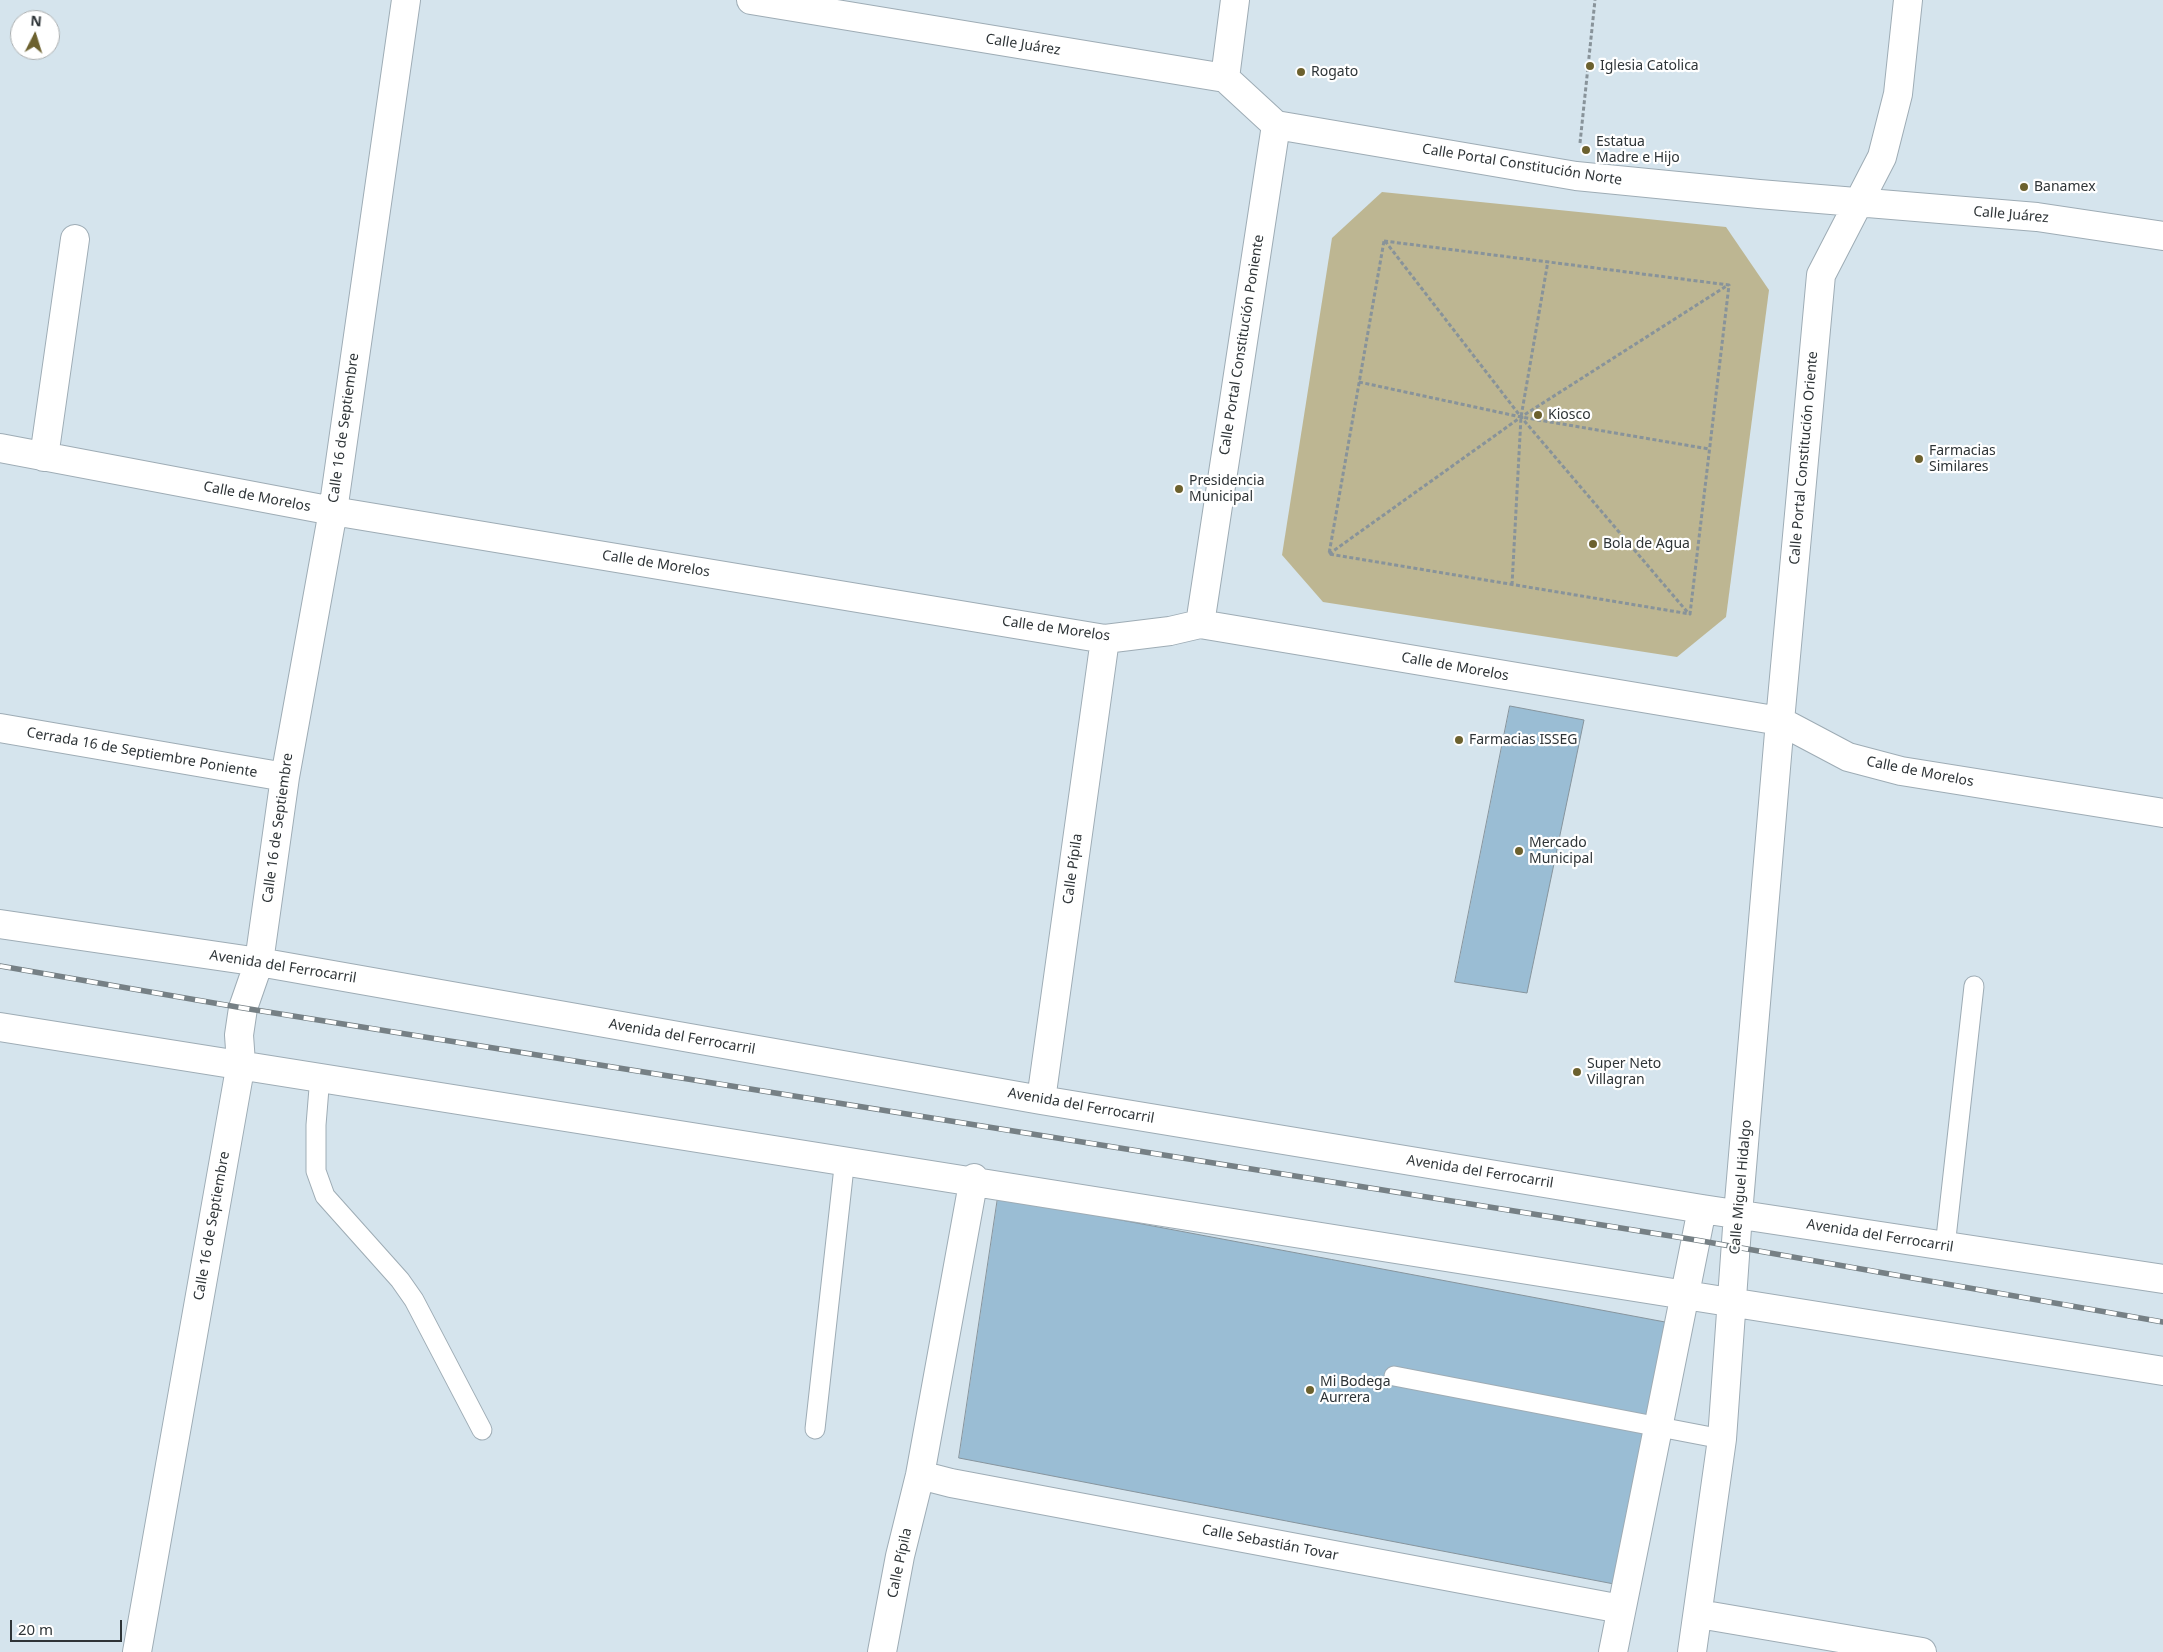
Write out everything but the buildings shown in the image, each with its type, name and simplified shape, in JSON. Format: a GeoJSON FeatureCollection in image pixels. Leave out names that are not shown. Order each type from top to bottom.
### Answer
{"type":"FeatureCollection","features":[{"type":"Feature","properties":{"kind":"street","name":"Calle 16 de Septiembre"},"geometry":{"type":"LineString","coordinates":[[137,1652],[241,1064],[239,1035],[243,1008],[259,962],[285,777],[333,511],[406,0]]}},
{"type":"Feature","properties":{"kind":"street","name":"Calle Juárez"},"geometry":{"type":"LineString","coordinates":[[751,0],[1225,78]]}},
{"type":"Feature","properties":{"kind":"street"},"geometry":{"type":"LineString","coordinates":[[1235,0],[1225,78],[1276,125]]}},
{"type":"Feature","properties":{"kind":"street"},"geometry":{"type":"LineString","coordinates":[[1859,203],[1882,157],[1898,94],[1908,0]]}},
{"type":"Feature","properties":{"kind":"street","name":"Calle Portal Constitución Norte"},"geometry":{"type":"LineString","coordinates":[[1276,125],[1576,176],[1859,203]]}},
{"type":"Feature","properties":{"kind":"street","name":"Calle Portal Constitución Poniente"},"geometry":{"type":"LineString","coordinates":[[1200,624],[1276,125]]}},
{"type":"Feature","properties":{"kind":"street","name":"Calle Juárez"},"geometry":{"type":"LineString","coordinates":[[1859,203],[2036,216],[2163,236]]}},
{"type":"Feature","properties":{"kind":"street","name":"Calle Portal Constitución Oriente"},"geometry":{"type":"LineString","coordinates":[[1780,721],[1821,275],[1859,203]]}},
{"type":"Feature","properties":{"kind":"street"},"geometry":{"type":"LineString","coordinates":[[44,457],[75,240]]}},
{"type":"Feature","properties":{"kind":"street","name":"Calle de Morelos"},"geometry":{"type":"LineString","coordinates":[[0,448],[333,511],[1105,638],[1170,631],[1200,624],[1780,721],[1848,757],[1901,771],[2163,813]]}},
{"type":"Feature","properties":{"kind":"street","name":"Calle Pípila"},"geometry":{"type":"LineString","coordinates":[[1042,1100],[1105,638]]}},
{"type":"Feature","properties":{"kind":"street","name":"Calle Miguel Hidalgo"},"geometry":{"type":"LineString","coordinates":[[1692,1652],[1699,1614],[1722,1439],[1738,1214],[1780,721]]}},
{"type":"Feature","properties":{"kind":"street","name":"Cerrada 16 de Septiembre Poniente"},"geometry":{"type":"LineString","coordinates":[[0,728],[285,777]]}},
{"type":"Feature","properties":{"kind":"street","name":"Avenida del Ferrocarril"},"geometry":{"type":"LineString","coordinates":[[0,924],[259,962],[1042,1100],[1702,1209],[2163,1279]]}},
{"type":"Feature","properties":{"kind":"street"},"geometry":{"type":"LineString","coordinates":[[0,1027],[974,1178],[1732,1299],[2163,1371]]}},
{"type":"Feature","properties":{"kind":"street","name":"Calle Pípila"},"geometry":{"type":"LineString","coordinates":[[882,1652],[900,1556],[920,1475],[974,1178]]}},
{"type":"Feature","properties":{"kind":"street"},"geometry":{"type":"LineString","coordinates":[[1613,1652],[1660,1427],[1702,1209]]}},
{"type":"Feature","properties":{"kind":"street","name":"Calle Sebastián Tovar"},"geometry":{"type":"LineString","coordinates":[[920,1475],[950,1483],[1621,1609]]}},
{"type":"Feature","properties":{"kind":"street"},"geometry":{"type":"LineString","coordinates":[[1699,1614],[1922,1652]]}},
{"type":"Feature","properties":{"kind":"lane"},"geometry":{"type":"LineString","coordinates":[[1945,1247],[1974,986]]}},
{"type":"Feature","properties":{"kind":"lane"},"geometry":{"type":"LineString","coordinates":[[320,1076],[316,1125],[316,1171],[325,1196],[400,1280],[414,1300],[482,1430]]}},
{"type":"Feature","properties":{"kind":"lane"},"geometry":{"type":"LineString","coordinates":[[815,1430],[845,1158]]}},
{"type":"Feature","properties":{"kind":"lane"},"geometry":{"type":"LineString","coordinates":[[1394,1376],[1722,1439]]}},
{"type":"Feature","properties":{"kind":"path"},"geometry":{"type":"LineString","coordinates":[[1576,176],[1595,0]]}},
{"type":"Feature","properties":{"kind":"path"},"geometry":{"type":"LineString","coordinates":[[1384,241],[1729,285]]}},
{"type":"Feature","properties":{"kind":"path"},"geometry":{"type":"LineString","coordinates":[[1329,554],[1384,241]]}},
{"type":"Feature","properties":{"kind":"path"},"geometry":{"type":"LineString","coordinates":[[1384,241],[1521,417],[1690,614]]}},
{"type":"Feature","properties":{"kind":"path"},"geometry":{"type":"LineString","coordinates":[[1512,585],[1521,417],[1548,262]]}},
{"type":"Feature","properties":{"kind":"path"},"geometry":{"type":"LineString","coordinates":[[1329,554],[1521,417],[1729,285]]}},
{"type":"Feature","properties":{"kind":"path"},"geometry":{"type":"LineString","coordinates":[[1690,614],[1729,285]]}},
{"type":"Feature","properties":{"kind":"path"},"geometry":{"type":"LineString","coordinates":[[1359,382],[1521,417],[1709,449]]}},
{"type":"Feature","properties":{"kind":"path"},"geometry":{"type":"LineString","coordinates":[[1329,554],[1690,614]]}},
{"type":"Feature","properties":{"kind":"shaded area"},"geometry":{"type":"Polygon","coordinates":[[[1382,192],[1726,227],[1769,290],[1726,617],[1677,657],[1323,602],[1282,555],[1332,238],[1382,192]]]}},
{"type":"Feature","properties":{"kind":"railway"},"geometry":{"type":"LineString","coordinates":[[0,966],[243,1008],[1696,1240],[2163,1322]]}},
{"type":"Feature","properties":{"kind":"place","name":"Iglesia Catolica"},"geometry":{"type":"Point","coordinates":[1590,66]}},
{"type":"Feature","properties":{"kind":"place","name":"Rogato"},"geometry":{"type":"Point","coordinates":[1301,72]}},
{"type":"Feature","properties":{"kind":"place","name":"Estatua Madre e Hijo"},"geometry":{"type":"Point","coordinates":[1586,150]}},
{"type":"Feature","properties":{"kind":"place","name":"Banamex"},"geometry":{"type":"Point","coordinates":[2024,187]}},
{"type":"Feature","properties":{"kind":"place","name":"Kiosco"},"geometry":{"type":"Point","coordinates":[1538,415]}},
{"type":"Feature","properties":{"kind":"place","name":"Farmacias Similares"},"geometry":{"type":"Point","coordinates":[1919,459]}},
{"type":"Feature","properties":{"kind":"place","name":"Presidencia Municipal"},"geometry":{"type":"Point","coordinates":[1179,489]}},
{"type":"Feature","properties":{"kind":"place","name":"Bola de Agua"},"geometry":{"type":"Point","coordinates":[1593,544]}},
{"type":"Feature","properties":{"kind":"place","name":"Farmacias ISSEG"},"geometry":{"type":"Point","coordinates":[1459,740]}},
{"type":"Feature","properties":{"kind":"place","name":"Mercado Municipal"},"geometry":{"type":"Point","coordinates":[1519,851]}},
{"type":"Feature","properties":{"kind":"place","name":"Super Neto Villagran"},"geometry":{"type":"Point","coordinates":[1577,1072]}},
{"type":"Feature","properties":{"kind":"place","name":"Mi Bodega Aurrera"},"geometry":{"type":"Point","coordinates":[1310,1390]}}]}
